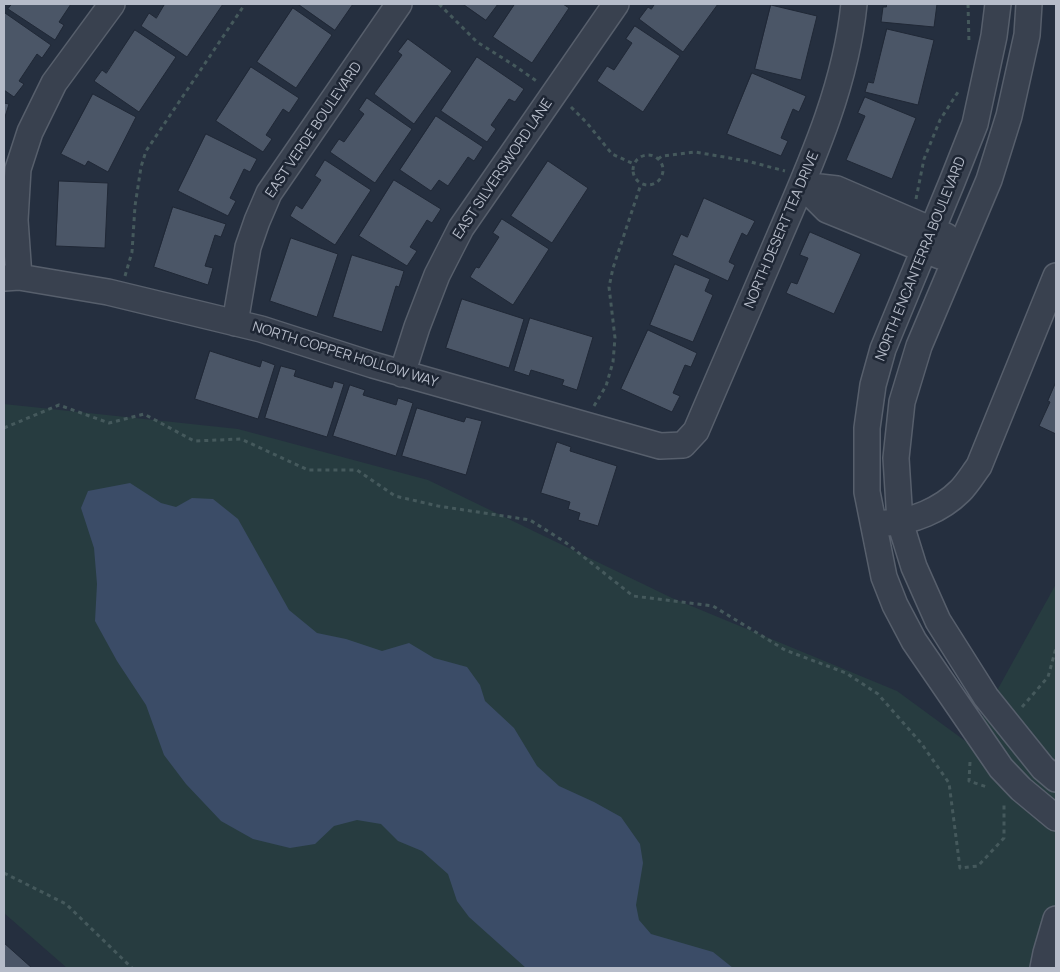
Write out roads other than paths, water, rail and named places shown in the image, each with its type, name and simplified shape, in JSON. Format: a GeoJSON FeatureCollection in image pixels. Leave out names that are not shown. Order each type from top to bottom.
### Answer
{"type":"FeatureCollection","features":[{"type":"Feature","properties":{"kind":"street"},"geometry":{"type":"LineString","coordinates":[[12,278],[18,169],[30,132],[54,83],[112,4]]}},
{"type":"Feature","properties":{"kind":"street","name":"EAST VERDE BOULEVARD"},"geometry":{"type":"LineString","coordinates":[[235,323],[248,247],[256,221],[269,193],[399,4]]}},
{"type":"Feature","properties":{"kind":"street","name":"EAST SILVERSWORD LANE"},"geometry":{"type":"LineString","coordinates":[[402,374],[417,327],[437,276],[461,228],[616,4]]}},
{"type":"Feature","properties":{"kind":"street","name":"NORTH DESERT TEA DRIVE"},"geometry":{"type":"LineString","coordinates":[[683,445],[696,431],[826,123],[844,60],[854,4]]}},
{"type":"Feature","properties":{"kind":"street","name":"NORTH ENCANTERRA BOULEVARD"},"geometry":{"type":"LineString","coordinates":[[998,4],[994,36],[975,124],[883,349],[873,385],[867,428],[867,492],[884,578],[895,605],[914,641],[1001,768],[1021,789],[1056,818]]}},
{"type":"Feature","properties":{"kind":"street"},"geometry":{"type":"LineString","coordinates":[[1029,4],[1027,35],[1009,116],[989,180],[919,346],[902,402],[896,458],[900,522],[914,567],[938,621],[986,697],[1043,768],[1056,779]]}},
{"type":"Feature","properties":{"kind":"street"},"geometry":{"type":"LineString","coordinates":[[803,181],[837,189],[927,240],[958,252]]}},
{"type":"Feature","properties":{"kind":"street"},"geometry":{"type":"LineString","coordinates":[[873,523],[900,522],[940,508],[961,491],[979,466],[1056,276]]}},
{"type":"Feature","properties":{"kind":"street","name":"NORTH COPPER HOLLOW WAY"},"geometry":{"type":"LineString","coordinates":[[12,278],[121,295],[261,329],[402,374],[587,426],[660,446],[683,445]]}},
{"type":"Feature","properties":{"kind":"street"},"geometry":{"type":"LineString","coordinates":[[1043,968],[1056,919]]}},
{"type":"Feature","properties":{"kind":"water"},"geometry":{"type":"Polygon","coordinates":[[[130,483],[161,503],[176,507],[192,498],[213,499],[238,519],[289,610],[317,633],[346,639],[382,651],[409,643],[434,658],[467,667],[480,685],[485,701],[514,728],[537,766],[559,786],[621,817],[640,844],[643,863],[636,905],[639,920],[651,934],[713,952],[733,968],[526,968],[469,917],[457,901],[448,874],[422,851],[398,841],[381,824],[357,820],[334,826],[315,844],[290,848],[253,839],[221,821],[186,784],[164,755],[146,705],[117,661],[95,621],[97,584],[94,548],[81,508],[88,491],[130,483]]]}}]}
